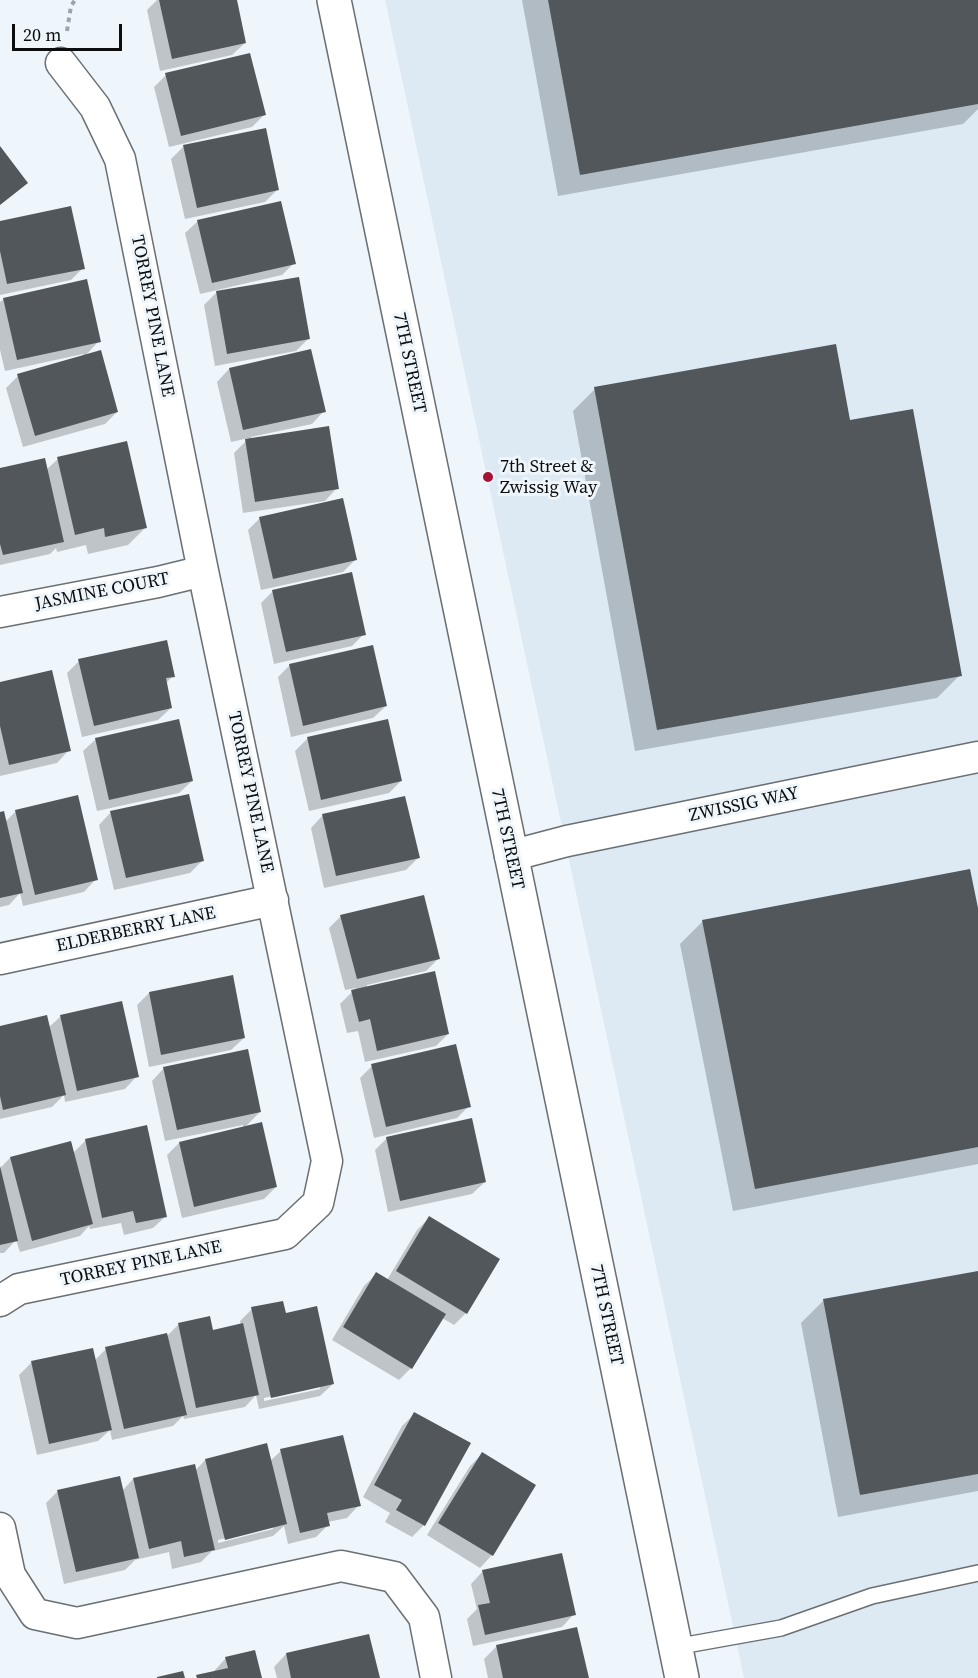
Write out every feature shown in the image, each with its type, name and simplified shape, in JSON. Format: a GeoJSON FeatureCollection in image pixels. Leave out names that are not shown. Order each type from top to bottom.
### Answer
{"type":"FeatureCollection","features":[{"type":"Feature","properties":{"kind":"street","name":"7TH STREET"},"geometry":{"type":"LineString","coordinates":[[334,0],[679,1662]]}},
{"type":"Feature","properties":{"kind":"street","name":"TORREY PINE LANE"},"geometry":{"type":"LineString","coordinates":[[0,1301],[19,1289],[285,1234],[318,1203],[327,1161],[203,571],[120,159],[95,106],[61,63]]}},
{"type":"Feature","properties":{"kind":"street","name":"JASMINE COURT"},"geometry":{"type":"LineString","coordinates":[[0,612],[158,582],[203,571]]}},
{"type":"Feature","properties":{"kind":"street","name":"ZWISSIG WAY"},"geometry":{"type":"LineString","coordinates":[[510,856],[567,841],[978,758]]}},
{"type":"Feature","properties":{"kind":"street","name":"ELDERBERRY LANE"},"geometry":{"type":"LineString","coordinates":[[0,959],[273,900]]}},
{"type":"Feature","properties":{"kind":"street"},"geometry":{"type":"LineString","coordinates":[[0,1527],[10,1575],[35,1614],[77,1623],[341,1566],[394,1577],[424,1617],[436,1678]]}},
{"type":"Feature","properties":{"kind":"lane"},"geometry":{"type":"LineString","coordinates":[[679,1662],[872,1596],[978,1573]]}},
{"type":"Feature","properties":{"kind":"shaded area"},"geometry":{"type":"Polygon","coordinates":[[[385,0],[978,0],[978,1678],[744,1678],[385,0]]]}},
{"type":"Feature","properties":{"kind":"building"},"geometry":{"type":"Polygon","coordinates":[[[159,0],[237,0],[246,43],[172,59],[159,0]]]}},
{"type":"Feature","properties":{"kind":"building"},"geometry":{"type":"Polygon","coordinates":[[[548,0],[978,0],[978,104],[580,175],[548,0]]]}},
{"type":"Feature","properties":{"kind":"building"},"geometry":{"type":"Polygon","coordinates":[[[250,53],[266,115],[181,136],[165,73],[250,53]]]}},
{"type":"Feature","properties":{"kind":"building"},"geometry":{"type":"Polygon","coordinates":[[[266,128],[279,190],[197,208],[183,145],[266,128]]]}},
{"type":"Feature","properties":{"kind":"building"},"geometry":{"type":"Polygon","coordinates":[[[0,146],[28,183],[0,205],[0,146]]]}},
{"type":"Feature","properties":{"kind":"building"},"geometry":{"type":"Polygon","coordinates":[[[281,201],[296,264],[212,283],[197,220],[281,201]]]}},
{"type":"Feature","properties":{"kind":"building"},"geometry":{"type":"Polygon","coordinates":[[[71,206],[85,269],[7,284],[0,251],[0,221],[71,206]]]}},
{"type":"Feature","properties":{"kind":"building"},"geometry":{"type":"Polygon","coordinates":[[[299,277],[310,339],[227,354],[216,291],[299,277]]]}},
{"type":"Feature","properties":{"kind":"building"},"geometry":{"type":"Polygon","coordinates":[[[87,279],[101,342],[17,360],[3,298],[87,279]]]}},
{"type":"Feature","properties":{"kind":"building"},"geometry":{"type":"Polygon","coordinates":[[[836,344],[850,420],[913,409],[962,676],[657,730],[594,387],[836,344]]]}},
{"type":"Feature","properties":{"kind":"building"},"geometry":{"type":"Polygon","coordinates":[[[311,349],[326,412],[243,430],[229,368],[311,349]]]}},
{"type":"Feature","properties":{"kind":"building"},"geometry":{"type":"Polygon","coordinates":[[[101,350],[118,412],[35,436],[17,374],[101,350]]]}},
{"type":"Feature","properties":{"kind":"building"},"geometry":{"type":"Polygon","coordinates":[[[329,426],[339,489],[255,502],[245,439],[329,426]]]}},
{"type":"Feature","properties":{"kind":"building"},"geometry":{"type":"Polygon","coordinates":[[[127,441],[147,528],[105,537],[104,528],[75,535],[57,457],[127,441]]]}},
{"type":"Feature","properties":{"kind":"building"},"geometry":{"type":"Polygon","coordinates":[[[45,458],[64,542],[3,555],[0,544],[0,468],[45,458]]]}},
{"type":"Feature","properties":{"kind":"building"},"geometry":{"type":"Polygon","coordinates":[[[343,498],[357,560],[273,579],[259,517],[343,498]]]}},
{"type":"Feature","properties":{"kind":"building"},"geometry":{"type":"Polygon","coordinates":[[[352,572],[366,635],[286,652],[272,590],[352,572]]]}},
{"type":"Feature","properties":{"kind":"building"},"geometry":{"type":"Polygon","coordinates":[[[167,640],[175,677],[166,678],[172,708],[94,726],[78,659],[167,640]]]}},
{"type":"Feature","properties":{"kind":"building"},"geometry":{"type":"Polygon","coordinates":[[[373,645],[387,706],[303,726],[289,664],[373,645]]]}},
{"type":"Feature","properties":{"kind":"building"},"geometry":{"type":"Polygon","coordinates":[[[52,670],[71,751],[9,765],[0,726],[0,682],[52,670]]]}},
{"type":"Feature","properties":{"kind":"building"},"geometry":{"type":"Polygon","coordinates":[[[179,719],[193,781],[109,800],[95,738],[179,719]]]}},
{"type":"Feature","properties":{"kind":"building"},"geometry":{"type":"Polygon","coordinates":[[[388,719],[402,781],[321,800],[307,737],[388,719]]]}},
{"type":"Feature","properties":{"kind":"building"},"geometry":{"type":"Polygon","coordinates":[[[189,794],[204,861],[126,878],[110,811],[189,794]]]}},
{"type":"Feature","properties":{"kind":"building"},"geometry":{"type":"Polygon","coordinates":[[[78,795],[98,880],[35,895],[15,810],[78,795]]]}},
{"type":"Feature","properties":{"kind":"building"},"geometry":{"type":"Polygon","coordinates":[[[405,796],[420,858],[336,876],[322,814],[405,796]]]}},
{"type":"Feature","properties":{"kind":"building"},"geometry":{"type":"Polygon","coordinates":[[[4,811],[23,893],[0,898],[0,812],[4,811]]]}},
{"type":"Feature","properties":{"kind":"building"},"geometry":{"type":"Polygon","coordinates":[[[970,869],[978,908],[978,1147],[755,1189],[702,920],[970,869]]]}},
{"type":"Feature","properties":{"kind":"building"},"geometry":{"type":"Polygon","coordinates":[[[424,895],[440,959],[357,979],[340,915],[424,895]]]}},
{"type":"Feature","properties":{"kind":"building"},"geometry":{"type":"Polygon","coordinates":[[[435,971],[449,1034],[377,1051],[370,1019],[359,1022],[351,990],[435,971]]]}},
{"type":"Feature","properties":{"kind":"building"},"geometry":{"type":"Polygon","coordinates":[[[233,975],[245,1038],[161,1055],[149,992],[233,975]]]}},
{"type":"Feature","properties":{"kind":"building"},"geometry":{"type":"Polygon","coordinates":[[[122,1001],[139,1077],[77,1091],[60,1015],[122,1001]]]}},
{"type":"Feature","properties":{"kind":"building"},"geometry":{"type":"Polygon","coordinates":[[[47,1015],[66,1095],[3,1110],[0,1096],[0,1026],[47,1015]]]}},
{"type":"Feature","properties":{"kind":"building"},"geometry":{"type":"Polygon","coordinates":[[[456,1044],[471,1107],[386,1127],[371,1064],[456,1044]]]}},
{"type":"Feature","properties":{"kind":"building"},"geometry":{"type":"Polygon","coordinates":[[[248,1049],[261,1112],[177,1130],[163,1067],[248,1049]]]}},
{"type":"Feature","properties":{"kind":"building"},"geometry":{"type":"Polygon","coordinates":[[[472,1118],[486,1182],[400,1201],[386,1137],[472,1118]]]}},
{"type":"Feature","properties":{"kind":"building"},"geometry":{"type":"Polygon","coordinates":[[[262,1122],[277,1187],[194,1207],[179,1142],[262,1122]]]}},
{"type":"Feature","properties":{"kind":"building"},"geometry":{"type":"Polygon","coordinates":[[[147,1125],[167,1217],[136,1223],[133,1211],[102,1218],[85,1139],[147,1125]]]}},
{"type":"Feature","properties":{"kind":"building"},"geometry":{"type":"Polygon","coordinates":[[[71,1141],[93,1224],[32,1241],[10,1157],[71,1141]]]}},
{"type":"Feature","properties":{"kind":"building"},"geometry":{"type":"Polygon","coordinates":[[[0,1166],[18,1241],[0,1245],[0,1166]]]}},
{"type":"Feature","properties":{"kind":"building"},"geometry":{"type":"Polygon","coordinates":[[[429,1216],[500,1259],[467,1314],[396,1271],[429,1216]]]}},
{"type":"Feature","properties":{"kind":"building"},"geometry":{"type":"Polygon","coordinates":[[[978,1271],[978,1474],[860,1495],[823,1299],[978,1271]]]}},
{"type":"Feature","properties":{"kind":"building"},"geometry":{"type":"Polygon","coordinates":[[[376,1272],[446,1314],[412,1369],[343,1327],[376,1272]]]}},
{"type":"Feature","properties":{"kind":"building"},"geometry":{"type":"Polygon","coordinates":[[[283,1301],[286,1313],[317,1306],[334,1384],[271,1398],[251,1307],[283,1301]]]}},
{"type":"Feature","properties":{"kind":"building"},"geometry":{"type":"Polygon","coordinates":[[[210,1316],[213,1330],[243,1323],[259,1395],[196,1408],[178,1323],[210,1316]]]}},
{"type":"Feature","properties":{"kind":"building"},"geometry":{"type":"Polygon","coordinates":[[[167,1333],[187,1415],[124,1429],[105,1347],[167,1333]]]}},
{"type":"Feature","properties":{"kind":"building"},"geometry":{"type":"Polygon","coordinates":[[[93,1348],[112,1430],[49,1444],[31,1361],[93,1348]]]}},
{"type":"Feature","properties":{"kind":"building"},"geometry":{"type":"Polygon","coordinates":[[[414,1412],[471,1443],[425,1526],[396,1510],[402,1500],[374,1485],[414,1412]]]}},
{"type":"Feature","properties":{"kind":"building"},"geometry":{"type":"Polygon","coordinates":[[[343,1435],[361,1506],[327,1513],[330,1526],[300,1533],[280,1449],[343,1435]]]}},
{"type":"Feature","properties":{"kind":"building"},"geometry":{"type":"Polygon","coordinates":[[[267,1443],[287,1524],[225,1540],[205,1459],[267,1443]]]}},
{"type":"Feature","properties":{"kind":"building"},"geometry":{"type":"Polygon","coordinates":[[[482,1452],[536,1485],[493,1556],[438,1523],[482,1452]]]}},
{"type":"Feature","properties":{"kind":"building"},"geometry":{"type":"Polygon","coordinates":[[[195,1464],[215,1550],[184,1557],[181,1541],[149,1549],[133,1478],[195,1464]]]}},
{"type":"Feature","properties":{"kind":"building"},"geometry":{"type":"Polygon","coordinates":[[[120,1476],[139,1558],[76,1572],[57,1490],[120,1476]]]}},
{"type":"Feature","properties":{"kind":"building"},"geometry":{"type":"Polygon","coordinates":[[[562,1553],[576,1615],[485,1635],[478,1605],[490,1603],[482,1570],[562,1553]]]}},
{"type":"Feature","properties":{"kind":"building"},"geometry":{"type":"Polygon","coordinates":[[[577,1627],[589,1678],[503,1678],[496,1645],[577,1627]]]}},
{"type":"Feature","properties":{"kind":"building"},"geometry":{"type":"Polygon","coordinates":[[[369,1634],[380,1678],[291,1678],[286,1653],[369,1634]]]}},
{"type":"Feature","properties":{"kind":"building"},"geometry":{"type":"Polygon","coordinates":[[[255,1650],[262,1678],[197,1678],[196,1675],[228,1668],[225,1657],[255,1650]]]}},
{"type":"Feature","properties":{"kind":"building"},"geometry":{"type":"Polygon","coordinates":[[[183,1671],[185,1678],[157,1678],[157,1677],[183,1671]]]}},
{"type":"Feature","properties":{"kind":"place","name":"7th Street & Zwissig Way"},"geometry":{"type":"Point","coordinates":[488,477]}}]}
